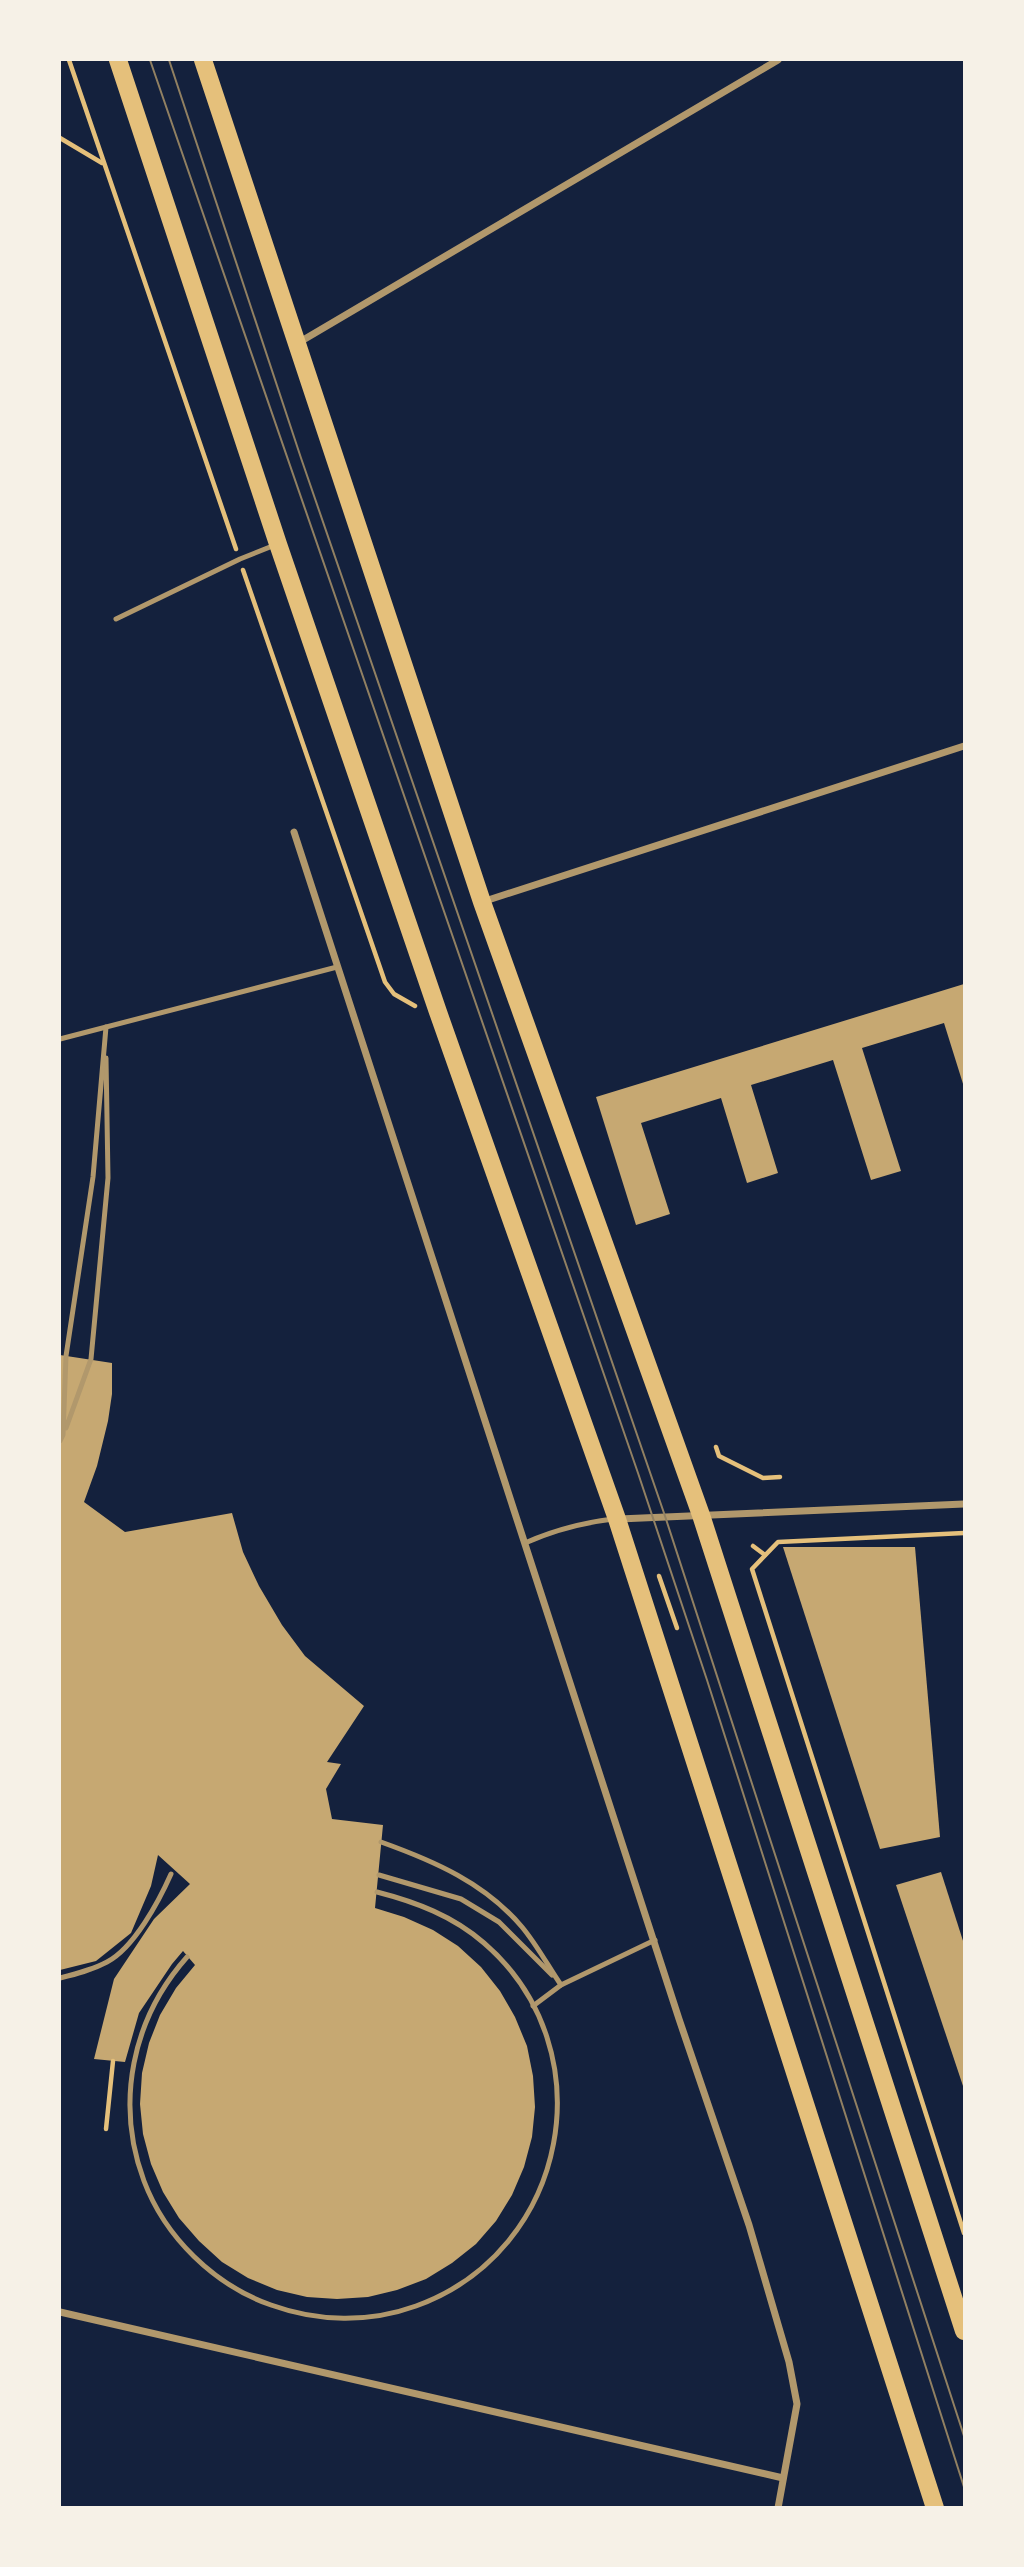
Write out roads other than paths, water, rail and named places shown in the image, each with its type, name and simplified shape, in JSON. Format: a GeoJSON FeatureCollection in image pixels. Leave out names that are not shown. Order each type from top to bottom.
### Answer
{"type":"FeatureCollection","features":[{"type":"Feature","properties":{"kind":"main road"},"geometry":{"type":"LineString","coordinates":[[118,60],[278,544],[438,1012],[617,1519],[935,2508]]}},
{"type":"Feature","properties":{"kind":"main road"},"geometry":{"type":"LineString","coordinates":[[203,60],[482,902],[701,1515],[964,2331]]}},
{"type":"Feature","properties":{"kind":"street"},"geometry":{"type":"LineString","coordinates":[[298,343],[778,60]]}},
{"type":"Feature","properties":{"kind":"street"},"geometry":{"type":"LineString","coordinates":[[482,902],[964,746]]}},
{"type":"Feature","properties":{"kind":"street"},"geometry":{"type":"LineString","coordinates":[[294,832],[679,2019],[749,2225],[789,2362],[797,2404],[778,2508]]}},
{"type":"Feature","properties":{"kind":"street"},"geometry":{"type":"LineString","coordinates":[[617,1519],[964,1504]]}},
{"type":"Feature","properties":{"kind":"street"},"geometry":{"type":"LineString","coordinates":[[60,2312],[783,2478]]}},
{"type":"Feature","properties":{"kind":"lane"},"geometry":{"type":"LineString","coordinates":[[116,619],[240,559],[278,544]]}},
{"type":"Feature","properties":{"kind":"lane"},"geometry":{"type":"LineString","coordinates":[[60,1039],[337,967]]}},
{"type":"Feature","properties":{"kind":"lane"},"geometry":{"type":"LineString","coordinates":[[61,1438],[66,1356],[93,1177],[106,1027]]}},
{"type":"Feature","properties":{"kind":"lane"},"geometry":{"type":"LineString","coordinates":[[61,1438],[91,1359],[107,1178],[106,1027]]}},
{"type":"Feature","properties":{"kind":"lane"},"geometry":{"type":"LineString","coordinates":[[525,1543],[583,1522],[617,1519]]}},
{"type":"Feature","properties":{"kind":"lane"},"geometry":{"type":"LineString","coordinates":[[382,1842],[434,1861],[484,1890],[522,1927],[561,1985]]}},
{"type":"Feature","properties":{"kind":"lane"},"geometry":{"type":"LineString","coordinates":[[60,1978],[110,1961],[140,1934],[158,1905],[171,1874]]}},
{"type":"Feature","properties":{"kind":"lane"},"geometry":{"type":"LineString","coordinates":[[379,1875],[461,1899],[499,1922],[561,1985]]}},
{"type":"Feature","properties":{"kind":"lane"},"geometry":{"type":"LineString","coordinates":[[187,1957],[174,1966],[141,2033],[132,2071],[129,2101],[137,2160],[147,2189],[163,2219],[184,2246],[220,2279],[286,2311],[334,2319],[383,2315],[429,2301],[451,2290],[490,2261],[522,2224],[544,2180],[557,2127],[556,2075],[550,2045],[533,2006],[505,1965],[469,1931],[425,1907],[377,1892]]}},
{"type":"Feature","properties":{"kind":"lane"},"geometry":{"type":"LineString","coordinates":[[533,2006],[561,1985],[655,1940]]}},
{"type":"Feature","properties":{"kind":"tram line"},"geometry":{"type":"LineString","coordinates":[[150,60],[638,1473],[707,1680],[964,2487]]}},
{"type":"Feature","properties":{"kind":"tram line"},"geometry":{"type":"LineString","coordinates":[[169,60],[301,458],[665,1516],[964,2436]]}}]}
